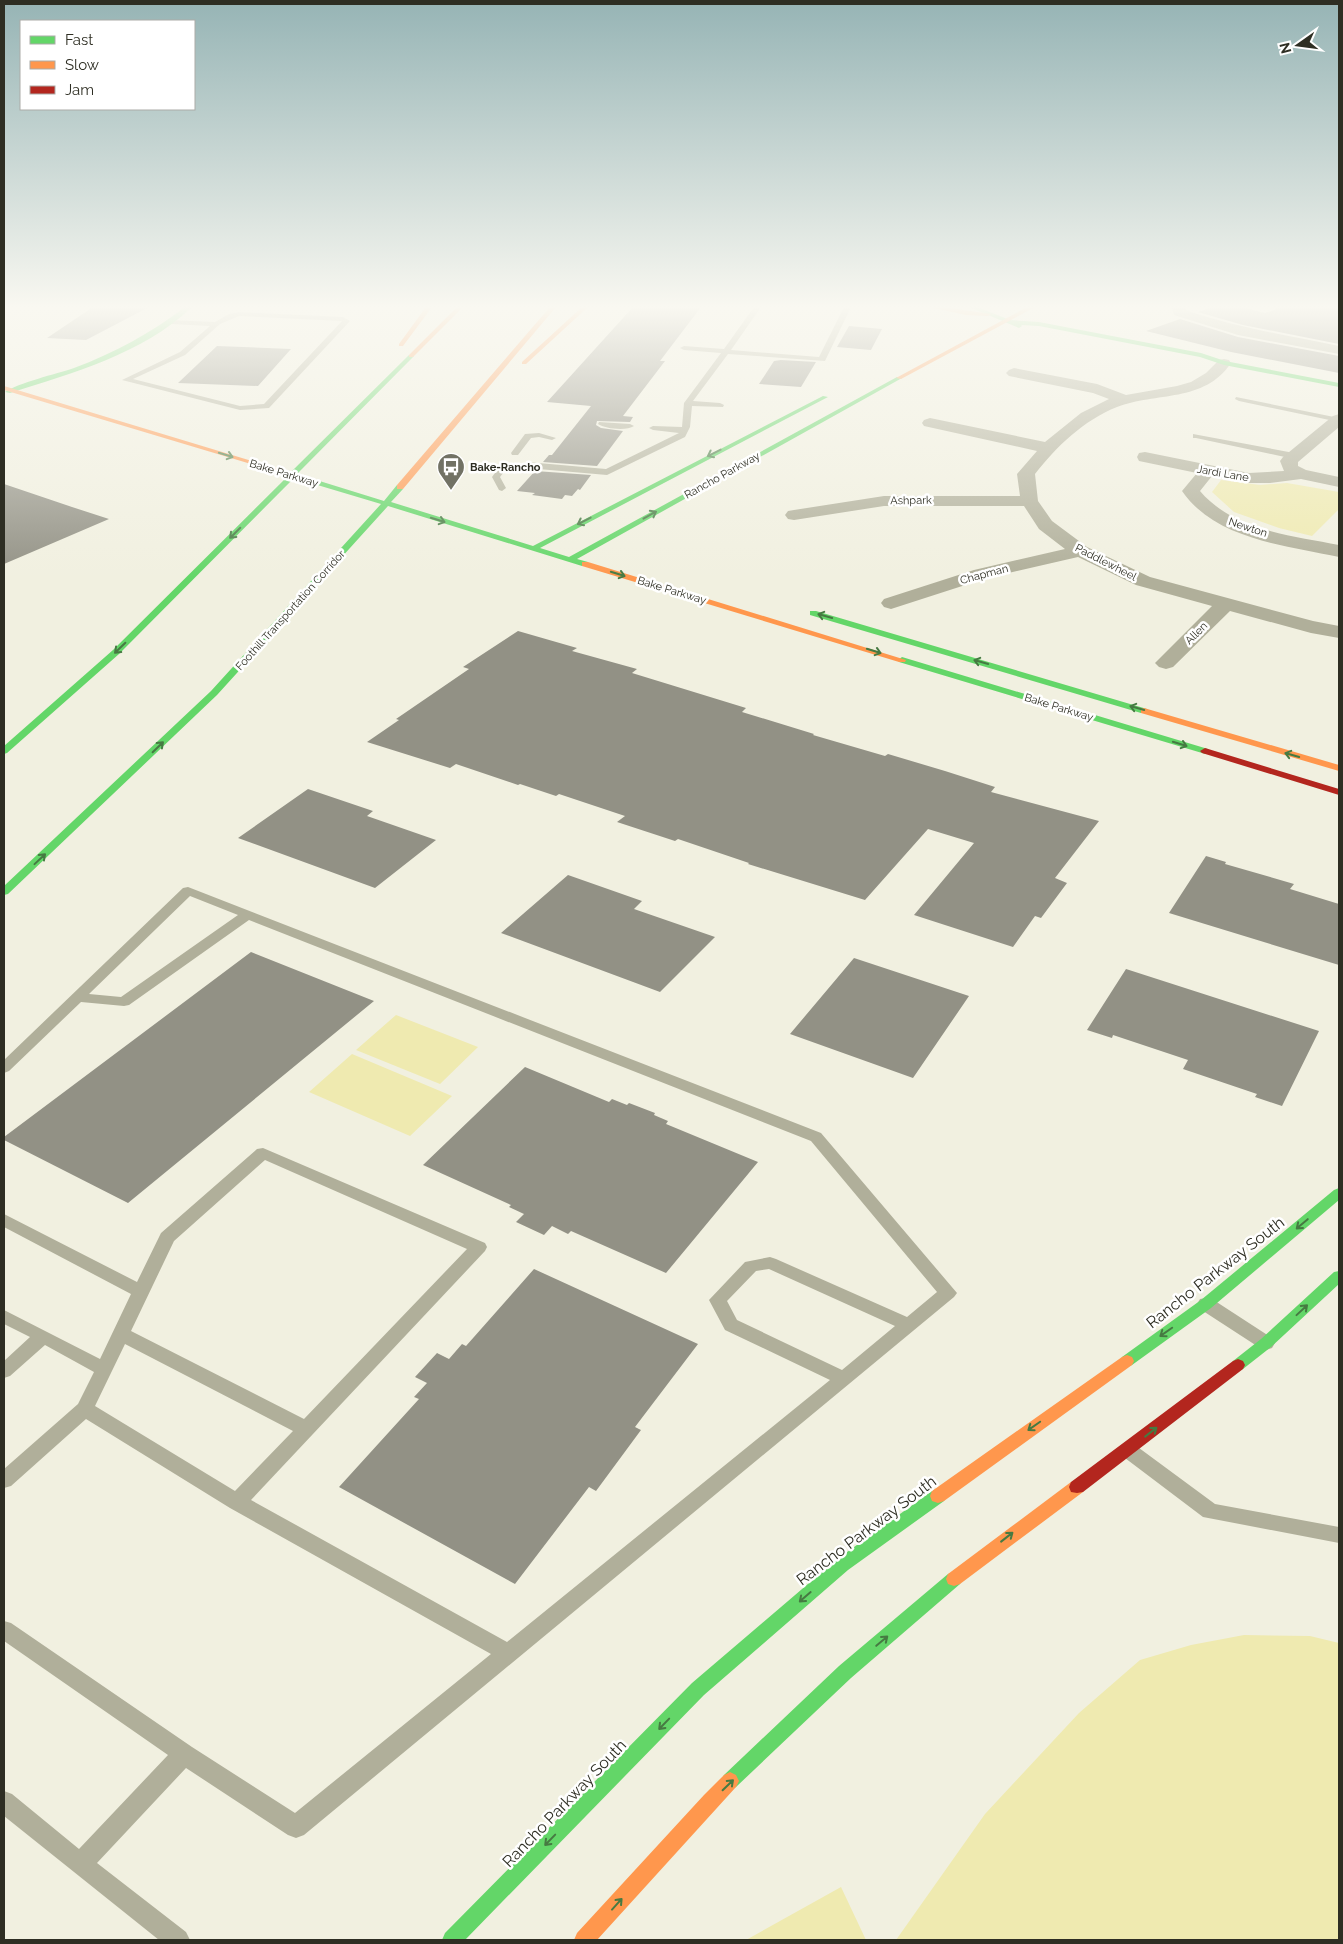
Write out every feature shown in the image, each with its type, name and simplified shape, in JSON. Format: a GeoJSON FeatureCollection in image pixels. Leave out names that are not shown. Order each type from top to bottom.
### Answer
{"type":"FeatureCollection","features":[{"type":"Feature","properties":{"kind":"main road","name":"Bake Parkway"},"geometry":{"type":"LineString","coordinates":[[30,398],[572,559],[1339,792]]}},
{"type":"Feature","properties":{"kind":"main road"},"geometry":{"type":"LineString","coordinates":[[322,444],[359,398]]}},
{"type":"Feature","properties":{"kind":"main road"},"geometry":{"type":"LineString","coordinates":[[4,751],[116,652],[369,398]]}},
{"type":"Feature","properties":{"kind":"main road","name":"Foothill Transportation Corridor"},"geometry":{"type":"LineString","coordinates":[[5,891],[214,693],[365,528],[475,398]]}},
{"type":"Feature","properties":{"kind":"main road","name":"Rancho Parkway"},"geometry":{"type":"LineString","coordinates":[[534,548],[823,398]]}},
{"type":"Feature","properties":{"kind":"main road","name":"Rancho Parkway"},"geometry":{"type":"LineString","coordinates":[[572,559],[861,398]]}},
{"type":"Feature","properties":{"kind":"main road"},"geometry":{"type":"LineString","coordinates":[[711,482],[726,460],[787,426],[793,420],[786,417]]}},
{"type":"Feature","properties":{"kind":"main road","name":"Bake Parkway"},"geometry":{"type":"LineString","coordinates":[[287,458],[316,466]]}},
{"type":"Feature","properties":{"kind":"main road"},"geometry":{"type":"LineString","coordinates":[[381,486],[410,495]]}},
{"type":"Feature","properties":{"kind":"main road"},"geometry":{"type":"LineString","coordinates":[[537,531],[610,553]]}},
{"type":"Feature","properties":{"kind":"main road","name":"Bake Parkway"},"geometry":{"type":"LineString","coordinates":[[799,609],[1339,768]]}},
{"type":"Feature","properties":{"kind":"main road","name":"Rancho Parkway South"},"geometry":{"type":"LineString","coordinates":[[452,1940],[698,1689],[842,1565],[1206,1304],[1339,1193]]}},
{"type":"Feature","properties":{"kind":"main road"},"geometry":{"type":"LineString","coordinates":[[584,1940],[710,1801],[845,1672],[959,1575],[1017,1530],[1128,1450],[1266,1343],[1339,1276]]}},
{"type":"Feature","properties":{"kind":"street"},"geometry":{"type":"LineString","coordinates":[[1119,398],[1125,400]]}},
{"type":"Feature","properties":{"kind":"street","name":"Paddlewheel"},"geometry":{"type":"LineString","coordinates":[[1140,398],[1125,400],[1098,410],[1048,448],[1026,474],[1029,501],[1045,525],[1080,551],[1143,581],[1311,627],[1339,632]]}},
{"type":"Feature","properties":{"kind":"street"},"geometry":{"type":"LineString","coordinates":[[1301,474],[1290,468],[1289,461],[1339,420]]}},
{"type":"Feature","properties":{"kind":"street"},"geometry":{"type":"LineString","coordinates":[[930,424],[1048,448]]}},
{"type":"Feature","properties":{"kind":"street","name":"Jardi Lane"},"geometry":{"type":"LineString","coordinates":[[1145,458],[1249,478],[1270,478],[1301,474],[1339,482]]}},
{"type":"Feature","properties":{"kind":"street","name":"Newton"},"geometry":{"type":"LineString","coordinates":[[1207,471],[1192,491],[1199,503],[1220,518],[1252,531],[1339,551]]}},
{"type":"Feature","properties":{"kind":"street","name":"Ashpark"},"geometry":{"type":"LineString","coordinates":[[794,515],[884,501],[1029,501]]}},
{"type":"Feature","properties":{"kind":"street","name":"Chapman"},"geometry":{"type":"LineString","coordinates":[[891,603],[981,574],[1080,551]]}},
{"type":"Feature","properties":{"kind":"street","name":"Allen"},"geometry":{"type":"LineString","coordinates":[[1166,663],[1226,604]]}},
{"type":"Feature","properties":{"kind":"lane"},"geometry":{"type":"LineString","coordinates":[[198,398],[240,408],[266,406],[274,398]]}},
{"type":"Feature","properties":{"kind":"lane"},"geometry":{"type":"LineString","coordinates":[[527,465],[607,472],[682,435],[688,403],[692,398]]}},
{"type":"Feature","properties":{"kind":"lane"},"geometry":{"type":"LineString","coordinates":[[1239,400],[1339,420]]}},
{"type":"Feature","properties":{"kind":"lane"},"geometry":{"type":"LineString","coordinates":[[688,403],[720,405]]}},
{"type":"Feature","properties":{"kind":"lane"},"geometry":{"type":"LineString","coordinates":[[602,424],[630,426]]}},
{"type":"Feature","properties":{"kind":"lane"},"geometry":{"type":"LineString","coordinates":[[653,428],[684,430]]}},
{"type":"Feature","properties":{"kind":"lane"},"geometry":{"type":"LineString","coordinates":[[515,453],[528,436],[539,435],[552,438]]}},
{"type":"Feature","properties":{"kind":"lane"},"geometry":{"type":"LineString","coordinates":[[1196,436],[1294,456]]}},
{"type":"Feature","properties":{"kind":"lane"},"geometry":{"type":"LineString","coordinates":[[502,488],[496,477],[503,468]]}},
{"type":"Feature","properties":{"kind":"lane"},"geometry":{"type":"LineString","coordinates":[[4,1068],[188,891],[816,1137],[948,1293],[296,1827],[184,1754],[4,1630]]}},
{"type":"Feature","properties":{"kind":"lane"},"geometry":{"type":"LineString","coordinates":[[78,997],[124,1002],[248,914]]}},
{"type":"Feature","properties":{"kind":"lane"},"geometry":{"type":"LineString","coordinates":[[4,1480],[85,1409],[167,1237],[263,1153],[479,1247],[237,1502]]}},
{"type":"Feature","properties":{"kind":"lane"},"geometry":{"type":"LineString","coordinates":[[4,1220],[141,1292]]}},
{"type":"Feature","properties":{"kind":"lane"},"geometry":{"type":"LineString","coordinates":[[843,1378],[731,1325],[718,1300],[751,1266],[770,1263],[910,1325]]}},
{"type":"Feature","properties":{"kind":"lane"},"geometry":{"type":"LineString","coordinates":[[1206,1304],[1266,1343]]}},
{"type":"Feature","properties":{"kind":"lane"},"geometry":{"type":"LineString","coordinates":[[4,1316],[104,1369]]}},
{"type":"Feature","properties":{"kind":"lane"},"geometry":{"type":"LineString","coordinates":[[121,1334],[306,1429]]}},
{"type":"Feature","properties":{"kind":"lane"},"geometry":{"type":"LineString","coordinates":[[4,1371],[43,1336]]}},
{"type":"Feature","properties":{"kind":"lane"},"geometry":{"type":"LineString","coordinates":[[85,1409],[237,1502],[508,1653]]}},
{"type":"Feature","properties":{"kind":"lane"},"geometry":{"type":"LineString","coordinates":[[1128,1450],[1210,1511],[1339,1535]]}},
{"type":"Feature","properties":{"kind":"lane"},"geometry":{"type":"LineString","coordinates":[[80,1864],[184,1754]]}},
{"type":"Feature","properties":{"kind":"lane"},"geometry":{"type":"LineString","coordinates":[[4,1802],[178,1940]]}},
{"type":"Feature","properties":{"kind":"shaded area"},"geometry":{"type":"Polygon","coordinates":[[[1221,480],[1260,485],[1287,483],[1339,492],[1339,509],[1312,536],[1279,528],[1234,512],[1212,492],[1221,480]]]}},
{"type":"Feature","properties":{"kind":"shaded area"},"geometry":{"type":"Polygon","coordinates":[[[396,1015],[478,1047],[440,1084],[356,1050],[396,1015]]]}},
{"type":"Feature","properties":{"kind":"shaded area"},"geometry":{"type":"Polygon","coordinates":[[[352,1054],[452,1096],[410,1136],[309,1092],[352,1054]]]}},
{"type":"Feature","properties":{"kind":"shaded area"},"geometry":{"type":"Polygon","coordinates":[[[1244,1635],[1310,1636],[1339,1643],[1339,1940],[896,1940],[985,1814],[1079,1713],[1140,1660],[1191,1645],[1244,1635]]]}},
{"type":"Feature","properties":{"kind":"shaded area"},"geometry":{"type":"Polygon","coordinates":[[[841,1887],[866,1940],[746,1940],[841,1887]]]}},
{"type":"Feature","properties":{"kind":"building"},"geometry":{"type":"Polygon","coordinates":[[[551,398],[637,398],[623,416],[633,417],[630,422],[597,421],[596,425],[601,428],[623,431],[597,466],[543,462],[549,455],[552,455],[591,406],[547,402],[551,398]]]}},
{"type":"Feature","properties":{"kind":"building"},"geometry":{"type":"Polygon","coordinates":[[[535,471],[591,475],[580,490],[578,489],[572,496],[565,495],[562,499],[517,491],[535,471]]]}},
{"type":"Feature","properties":{"kind":"building"},"geometry":{"type":"Polygon","coordinates":[[[4,484],[72,507],[109,519],[4,564],[4,484]]]}},
{"type":"Feature","properties":{"kind":"building"},"geometry":{"type":"Polygon","coordinates":[[[518,631],[577,648],[572,651],[637,669],[632,673],[746,708],[742,712],[813,735],[885,756],[888,754],[995,787],[991,792],[1099,821],[1055,878],[1067,883],[1041,918],[1035,916],[1013,947],[914,915],[974,843],[928,829],[865,900],[748,864],[678,839],[675,841],[617,822],[625,816],[559,794],[556,796],[520,784],[518,785],[456,764],[450,768],[367,742],[399,720],[396,719],[469,669],[463,667],[518,631]]]}},
{"type":"Feature","properties":{"kind":"building"},"geometry":{"type":"Polygon","coordinates":[[[308,789],[373,811],[367,816],[436,840],[375,888],[238,838],[308,789]]]}},
{"type":"Feature","properties":{"kind":"building"},"geometry":{"type":"Polygon","coordinates":[[[1206,856],[1226,862],[1225,864],[1294,884],[1290,889],[1339,904],[1339,965],[1169,913],[1206,856]]]}},
{"type":"Feature","properties":{"kind":"building"},"geometry":{"type":"Polygon","coordinates":[[[568,875],[642,901],[634,909],[715,937],[660,992],[501,933],[568,875]]]}},
{"type":"Feature","properties":{"kind":"building"},"geometry":{"type":"Polygon","coordinates":[[[251,952],[374,1001],[128,1203],[4,1140],[4,1137],[251,952]]]}},
{"type":"Feature","properties":{"kind":"building"},"geometry":{"type":"Polygon","coordinates":[[[854,958],[969,996],[913,1078],[790,1034],[854,958]]]}},
{"type":"Feature","properties":{"kind":"building"},"geometry":{"type":"Polygon","coordinates":[[[1126,969],[1319,1031],[1282,1106],[1255,1097],[1257,1094],[1183,1069],[1188,1060],[1113,1035],[1112,1038],[1087,1030],[1126,969]]]}},
{"type":"Feature","properties":{"kind":"building"},"geometry":{"type":"Polygon","coordinates":[[[525,1067],[609,1102],[612,1099],[627,1105],[629,1103],[655,1113],[654,1115],[668,1121],[666,1124],[758,1162],[666,1273],[571,1231],[568,1234],[552,1226],[544,1235],[516,1222],[524,1214],[509,1207],[511,1205],[423,1165],[525,1067]]]}},
{"type":"Feature","properties":{"kind":"building"},"geometry":{"type":"Polygon","coordinates":[[[534,1269],[698,1344],[635,1427],[641,1430],[596,1491],[589,1487],[515,1584],[339,1487],[419,1399],[414,1397],[427,1383],[415,1377],[437,1353],[449,1359],[462,1344],[466,1346],[534,1269]]]}},
{"type":"Feature","properties":{"kind":"traffic: fast"},"geometry":{"type":"LineString","coordinates":[[4,751],[116,652],[369,398]]}},
{"type":"Feature","properties":{"kind":"traffic: fast"},"geometry":{"type":"LineString","coordinates":[[534,548],[824,398]]}},
{"type":"Feature","properties":{"kind":"traffic: fast"},"geometry":{"type":"LineString","coordinates":[[571,559],[863,398]]}},
{"type":"Feature","properties":{"kind":"traffic: fast"},"geometry":{"type":"LineString","coordinates":[[283,472],[585,564]]}},
{"type":"Feature","properties":{"kind":"traffic: fast"},"geometry":{"type":"LineString","coordinates":[[4,892],[214,693],[400,487]]}},
{"type":"Feature","properties":{"kind":"traffic: fast"},"geometry":{"type":"LineString","coordinates":[[813,613],[1144,711]]}},
{"type":"Feature","properties":{"kind":"traffic: fast"},"geometry":{"type":"LineString","coordinates":[[902,660],[1205,751]]}},
{"type":"Feature","properties":{"kind":"traffic: fast"},"geometry":{"type":"LineString","coordinates":[[1127,1361],[1206,1304],[1339,1193]]}},
{"type":"Feature","properties":{"kind":"traffic: fast"},"geometry":{"type":"LineString","coordinates":[[1238,1365],[1266,1343],[1339,1276]]}},
{"type":"Feature","properties":{"kind":"traffic: fast"},"geometry":{"type":"LineString","coordinates":[[452,1940],[698,1689],[842,1565],[938,1496]]}},
{"type":"Feature","properties":{"kind":"traffic: fast"},"geometry":{"type":"LineString","coordinates":[[730,1781],[845,1672],[954,1579]]}},
{"type":"Feature","properties":{"kind":"traffic: slow"},"geometry":{"type":"LineString","coordinates":[[36,398],[283,472]]}},
{"type":"Feature","properties":{"kind":"traffic: slow"},"geometry":{"type":"LineString","coordinates":[[400,487],[476,398]]}},
{"type":"Feature","properties":{"kind":"traffic: slow"},"geometry":{"type":"LineString","coordinates":[[585,564],[902,660]]}},
{"type":"Feature","properties":{"kind":"traffic: slow"},"geometry":{"type":"LineString","coordinates":[[1144,711],[1339,768]]}},
{"type":"Feature","properties":{"kind":"traffic: slow"},"geometry":{"type":"LineString","coordinates":[[938,1496],[1127,1361]]}},
{"type":"Feature","properties":{"kind":"traffic: slow"},"geometry":{"type":"LineString","coordinates":[[954,1579],[1077,1487]]}},
{"type":"Feature","properties":{"kind":"traffic: slow"},"geometry":{"type":"LineString","coordinates":[[584,1940],[730,1781]]}},
{"type":"Feature","properties":{"kind":"traffic: jam"},"geometry":{"type":"LineString","coordinates":[[1205,751],[1339,792]]}},
{"type":"Feature","properties":{"kind":"traffic: jam"},"geometry":{"type":"LineString","coordinates":[[1077,1487],[1238,1365]]}},
{"type":"Feature","properties":{"kind":"place","name":"Bake-Rancho"},"geometry":{"type":"Point","coordinates":[451,491]}}]}
